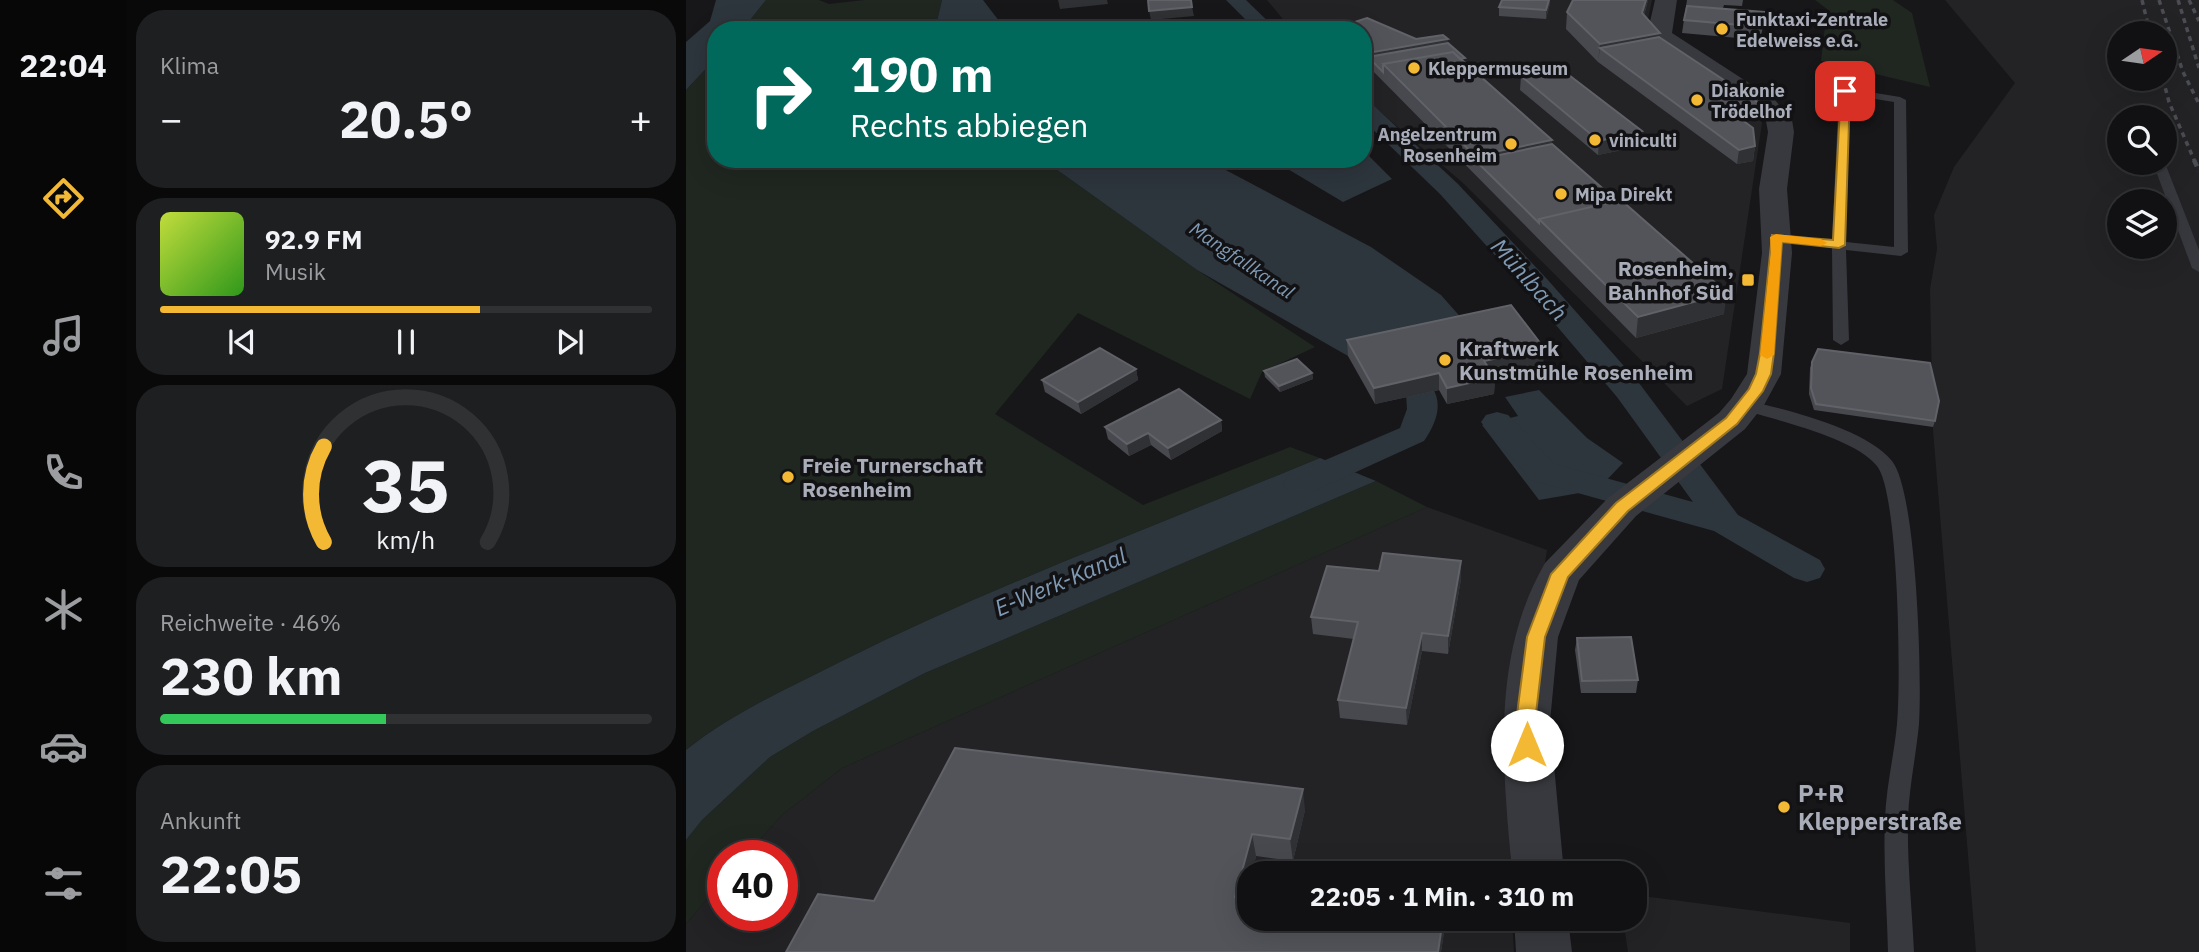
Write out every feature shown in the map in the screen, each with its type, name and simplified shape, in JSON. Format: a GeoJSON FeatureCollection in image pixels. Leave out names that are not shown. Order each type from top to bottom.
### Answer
{"type":"FeatureCollection","features":[{"type":"Feature","properties":{"kind":"street"},"geometry":{"type":"LineString","coordinates":[[1537,861],[1525,722],[1536,637],[1560,574],[1622,507],[1732,421],[1760,382],[1766,363],[1777,253],[1773,189],[1781,132],[1779,120],[1766,106],[1661,36],[1660,26],[1666,0]]}},
{"type":"Feature","properties":{"kind":"street"},"geometry":{"type":"LineString","coordinates":[[1542,931],[1544,952]]}},
{"type":"Feature","properties":{"kind":"lane"},"geometry":{"type":"LineString","coordinates":[[1776,237],[1839,245],[1901,252],[1900,100],[1845,91],[1839,245],[1841,340]]}},
{"type":"Feature","properties":{"kind":"lane"},"geometry":{"type":"LineString","coordinates":[[2164,175],[2199,268]]}},
{"type":"Feature","properties":{"kind":"lane"},"geometry":{"type":"LineString","coordinates":[[1746,405],[1849,438],[1870,449],[1887,466],[1896,491],[1905,599],[1909,709],[1896,823],[1901,952]]}},
{"type":"Feature","properties":{"kind":"shaded area"},"geometry":{"type":"Polygon","coordinates":[[[766,0],[819,0],[829,4],[864,0],[942,0],[937,21],[749,21],[766,0]]]}},
{"type":"Feature","properties":{"kind":"shaded area"},"geometry":{"type":"Polygon","coordinates":[[[1267,0],[1652,0],[1646,29],[1755,111],[1762,123],[1722,389],[1687,406],[1463,183],[1372,105],[1372,21],[1284,21],[1267,0]]]}},
{"type":"Feature","properties":{"kind":"shaded area"},"geometry":{"type":"Polygon","coordinates":[[[1815,0],[1893,0],[1912,13],[1930,87],[1821,61],[1827,9],[1815,0]]]}},
{"type":"Feature","properties":{"kind":"shaded area"},"geometry":{"type":"Polygon","coordinates":[[[1945,0],[2199,0],[2199,952],[1976,952],[1933,430],[1930,289],[1937,249],[1934,215],[1954,167],[2015,83],[1945,0]]]}},
{"type":"Feature","properties":{"kind":"shaded area"},"geometry":{"type":"Polygon","coordinates":[[[707,68],[707,168],[1055,168],[1197,270],[1315,347],[1262,372],[1250,399],[1078,313],[995,414],[1143,505],[1290,447],[1320,458],[1019,580],[900,633],[762,701],[686,750],[686,90],[707,68]]]}},
{"type":"Feature","properties":{"kind":"shaded area"},"geometry":{"type":"Polygon","coordinates":[[[1376,481],[1427,507],[842,768],[782,815],[759,840],[707,840],[707,899],[686,924],[686,840],[702,820],[770,757],[813,731],[925,673],[1376,481]]]}},
{"type":"Feature","properties":{"kind":"shaded area"},"geometry":{"type":"Polygon","coordinates":[[[1427,507],[1547,550],[1507,784],[1510,861],[1237,861],[1237,931],[1513,931],[1514,952],[686,952],[686,924],[707,899],[707,931],[798,931],[798,840],[759,840],[782,815],[842,768],[1427,507]]]}},
{"type":"Feature","properties":{"kind":"shaded area"},"geometry":{"type":"Polygon","coordinates":[[[1647,897],[1850,923],[1850,952],[1628,952],[1625,931],[1647,931],[1647,897]]]}},
{"type":"Feature","properties":{"kind":"water"},"geometry":{"type":"Polygon","coordinates":[[[716,0],[766,0],[749,21],[710,21],[716,0]]]}},
{"type":"Feature","properties":{"kind":"water"},"geometry":{"type":"Polygon","coordinates":[[[942,0],[983,0],[999,21],[937,21],[942,0]]]}},
{"type":"Feature","properties":{"kind":"water"},"geometry":{"type":"Polygon","coordinates":[[[707,24],[707,68],[686,90],[686,42],[707,24]]]}},
{"type":"Feature","properties":{"kind":"water"},"geometry":{"type":"Polygon","coordinates":[[[1372,159],[1392,179],[1343,202],[1286,168],[1372,168],[1372,159]]]}},
{"type":"Feature","properties":{"kind":"water","name":"Mangfallkanal"},"geometry":{"type":"Polygon","coordinates":[[[1055,168],[1222,168],[1371,247],[1441,295],[1472,330],[1348,356],[1197,270],[1055,168]]]}},
{"type":"Feature","properties":{"kind":"water"},"geometry":{"type":"Polygon","coordinates":[[[1539,390],[1587,438],[1623,463],[1597,490],[1539,500],[1482,425],[1518,416],[1505,397],[1539,390]]]}},
{"type":"Feature","properties":{"kind":"water"},"geometry":{"type":"Polygon","coordinates":[[[1320,458],[1376,481],[925,673],[813,731],[770,757],[702,820],[686,840],[686,750],[723,724],[802,681],[960,606],[1320,458]]]}},
{"type":"Feature","properties":{"kind":"building"},"geometry":{"type":"Polygon","coordinates":[[[1148,0],[1191,0],[1192,7],[1149,11],[1148,0]]]}},
{"type":"Feature","properties":{"kind":"building"},"geometry":{"type":"Polygon","coordinates":[[[1502,0],[1549,0],[1546,10],[1499,7],[1502,0]]]}},
{"type":"Feature","properties":{"kind":"building"},"geometry":{"type":"Polygon","coordinates":[[[1573,0],[1646,0],[1642,13],[1660,33],[1600,44],[1567,12],[1573,0]]]}},
{"type":"Feature","properties":{"kind":"building"},"geometry":{"type":"Polygon","coordinates":[[[1687,6],[1764,12],[1763,27],[1684,20],[1687,6]]]}},
{"type":"Feature","properties":{"kind":"building"},"geometry":{"type":"Polygon","coordinates":[[[1367,18],[1416,39],[1443,35],[1448,39],[1372,52],[1372,21],[1358,21],[1367,18]]]}},
{"type":"Feature","properties":{"kind":"building"},"geometry":{"type":"Polygon","coordinates":[[[1659,37],[1760,104],[1729,110],[1753,128],[1755,146],[1739,150],[1600,48],[1659,37]]]}},
{"type":"Feature","properties":{"kind":"building"},"geometry":{"type":"Polygon","coordinates":[[[1448,43],[1465,58],[1460,59],[1453,52],[1383,64],[1383,72],[1372,61],[1372,56],[1448,43]]]}},
{"type":"Feature","properties":{"kind":"building"},"geometry":{"type":"Polygon","coordinates":[[[1453,52],[1552,140],[1475,156],[1383,64],[1453,52]]]}},
{"type":"Feature","properties":{"kind":"building"},"geometry":{"type":"Polygon","coordinates":[[[1561,69],[1642,131],[1599,141],[1521,76],[1561,69]]]}},
{"type":"Feature","properties":{"kind":"building"},"geometry":{"type":"Polygon","coordinates":[[[1552,144],[1617,201],[1539,219],[1539,223],[1475,160],[1552,144]]]}},
{"type":"Feature","properties":{"kind":"building"},"geometry":{"type":"Polygon","coordinates":[[[1621,200],[1727,293],[1638,317],[1539,219],[1621,200]]]}},
{"type":"Feature","properties":{"kind":"building","name":"Kraftwerk Kunstmühle Rosenheim"},"geometry":{"type":"Polygon","coordinates":[[[1511,305],[1544,348],[1484,361],[1495,377],[1447,388],[1439,373],[1374,388],[1347,340],[1511,305]]]}},
{"type":"Feature","properties":{"kind":"building"},"geometry":{"type":"Polygon","coordinates":[[[1100,348],[1136,369],[1078,402],[1042,380],[1100,348]]]}},
{"type":"Feature","properties":{"kind":"building"},"geometry":{"type":"Polygon","coordinates":[[[1818,349],[1930,363],[1939,401],[1935,421],[1816,404],[1811,388],[1812,362],[1818,349]]]}},
{"type":"Feature","properties":{"kind":"building"},"geometry":{"type":"Polygon","coordinates":[[[1297,359],[1312,373],[1279,386],[1264,371],[1297,359]]]}},
{"type":"Feature","properties":{"kind":"building"},"geometry":{"type":"Polygon","coordinates":[[[1179,389],[1221,420],[1168,448],[1148,433],[1127,444],[1105,427],[1179,389]]]}},
{"type":"Feature","properties":{"kind":"building"},"geometry":{"type":"Polygon","coordinates":[[[1383,553],[1461,561],[1448,636],[1422,633],[1406,708],[1338,700],[1358,622],[1311,617],[1327,566],[1379,571],[1383,553]]]}},
{"type":"Feature","properties":{"kind":"building"},"geometry":{"type":"Polygon","coordinates":[[[1631,637],[1638,680],[1582,681],[1577,638],[1631,637]]]}},
{"type":"Feature","properties":{"kind":"building"},"geometry":{"type":"Polygon","coordinates":[[[955,748],[1303,789],[1290,839],[1252,834],[1245,861],[1237,861],[1237,931],[1441,931],[1438,952],[786,952],[818,894],[874,901],[955,748]]]}},
{"type":"Feature","properties":{"kind":"waterway","name":"Mühlbach"},"geometry":{"type":"LineString","coordinates":[[1235,0],[1257,21]]}},
{"type":"Feature","properties":{"kind":"waterway","name":"Mühlbach"},"geometry":{"type":"LineString","coordinates":[[1372,116],[1449,189],[1537,285],[1628,390],[1726,523]]}},
{"type":"Feature","properties":{"kind":"waterway","name":"E-Werk-Kanal"},"geometry":{"type":"LineString","coordinates":[[1300,484],[1413,434],[1423,409],[1421,394]]}},
{"type":"Feature","properties":{"kind":"waterway"},"geometry":{"type":"LineString","coordinates":[[1497,422],[1543,472],[1726,523]]}},
{"type":"Feature","properties":{"kind":"waterway","name":"Mühlbach"},"geometry":{"type":"LineString","coordinates":[[1726,523],[1807,569]]}},
{"type":"Feature","properties":{"kind":"railway"},"geometry":{"type":"LineString","coordinates":[[2142,0],[2147,21]]}},
{"type":"Feature","properties":{"kind":"railway"},"geometry":{"type":"LineString","coordinates":[[2159,0],[2183,72],[2199,104]]}},
{"type":"Feature","properties":{"kind":"railway"},"geometry":{"type":"LineString","coordinates":[[2178,0],[2199,68]]}},
{"type":"Feature","properties":{"kind":"railway"},"geometry":{"type":"LineString","coordinates":[[2189,0],[2199,21]]}},
{"type":"Feature","properties":{"kind":"railway"},"geometry":{"type":"LineString","coordinates":[[2166,91],[2195,162]]}},
{"type":"Feature","properties":{"kind":"railway"},"geometry":{"type":"LineString","coordinates":[[2194,160],[2199,171]]}},
{"type":"Feature","properties":{"kind":"slow traffic"},"geometry":{"type":"LineString","coordinates":[[1767,355],[1777,253],[1776,237],[1821,243]]}},
{"type":"Feature","properties":{"kind":"place","name":"Funktaxi-Zentrale Edelweiss e.G."},"geometry":{"type":"Point","coordinates":[1722,29]}},
{"type":"Feature","properties":{"kind":"place","name":"Kleppermuseum"},"geometry":{"type":"Point","coordinates":[1414,68]}},
{"type":"Feature","properties":{"kind":"place","name":"Diakonie Trödelhof"},"geometry":{"type":"Point","coordinates":[1697,100]}},
{"type":"Feature","properties":{"kind":"place","name":"viniculti"},"geometry":{"type":"Point","coordinates":[1595,140]}},
{"type":"Feature","properties":{"kind":"place","name":"Angelzentrum Rosenheim"},"geometry":{"type":"Point","coordinates":[1511,144]}},
{"type":"Feature","properties":{"kind":"place","name":"Mipa Direkt"},"geometry":{"type":"Point","coordinates":[1561,194]}},
{"type":"Feature","properties":{"kind":"place","name":"Rosenheim, Bahnhof Süd"},"geometry":{"type":"Point","coordinates":[1748,280]}},
{"type":"Feature","properties":{"kind":"place","name":"Kraftwerk Kunstmühle Rosenheim"},"geometry":{"type":"Point","coordinates":[1445,360]}},
{"type":"Feature","properties":{"kind":"place","name":"Freie Turnerschaft Rosenheim"},"geometry":{"type":"Point","coordinates":[788,477]}},
{"type":"Feature","properties":{"kind":"place","name":"P+R Klepperstraße"},"geometry":{"type":"Point","coordinates":[1784,807]}},
{"type":"Feature","properties":{"kind":"route"},"geometry":{"type":"LineString","coordinates":[[1527,745],[1525,722],[1536,637],[1560,574],[1622,507],[1732,421],[1756,391],[1764,374],[1767,353],[1777,253],[1776,237],[1839,245],[1845,91]]}}]}
